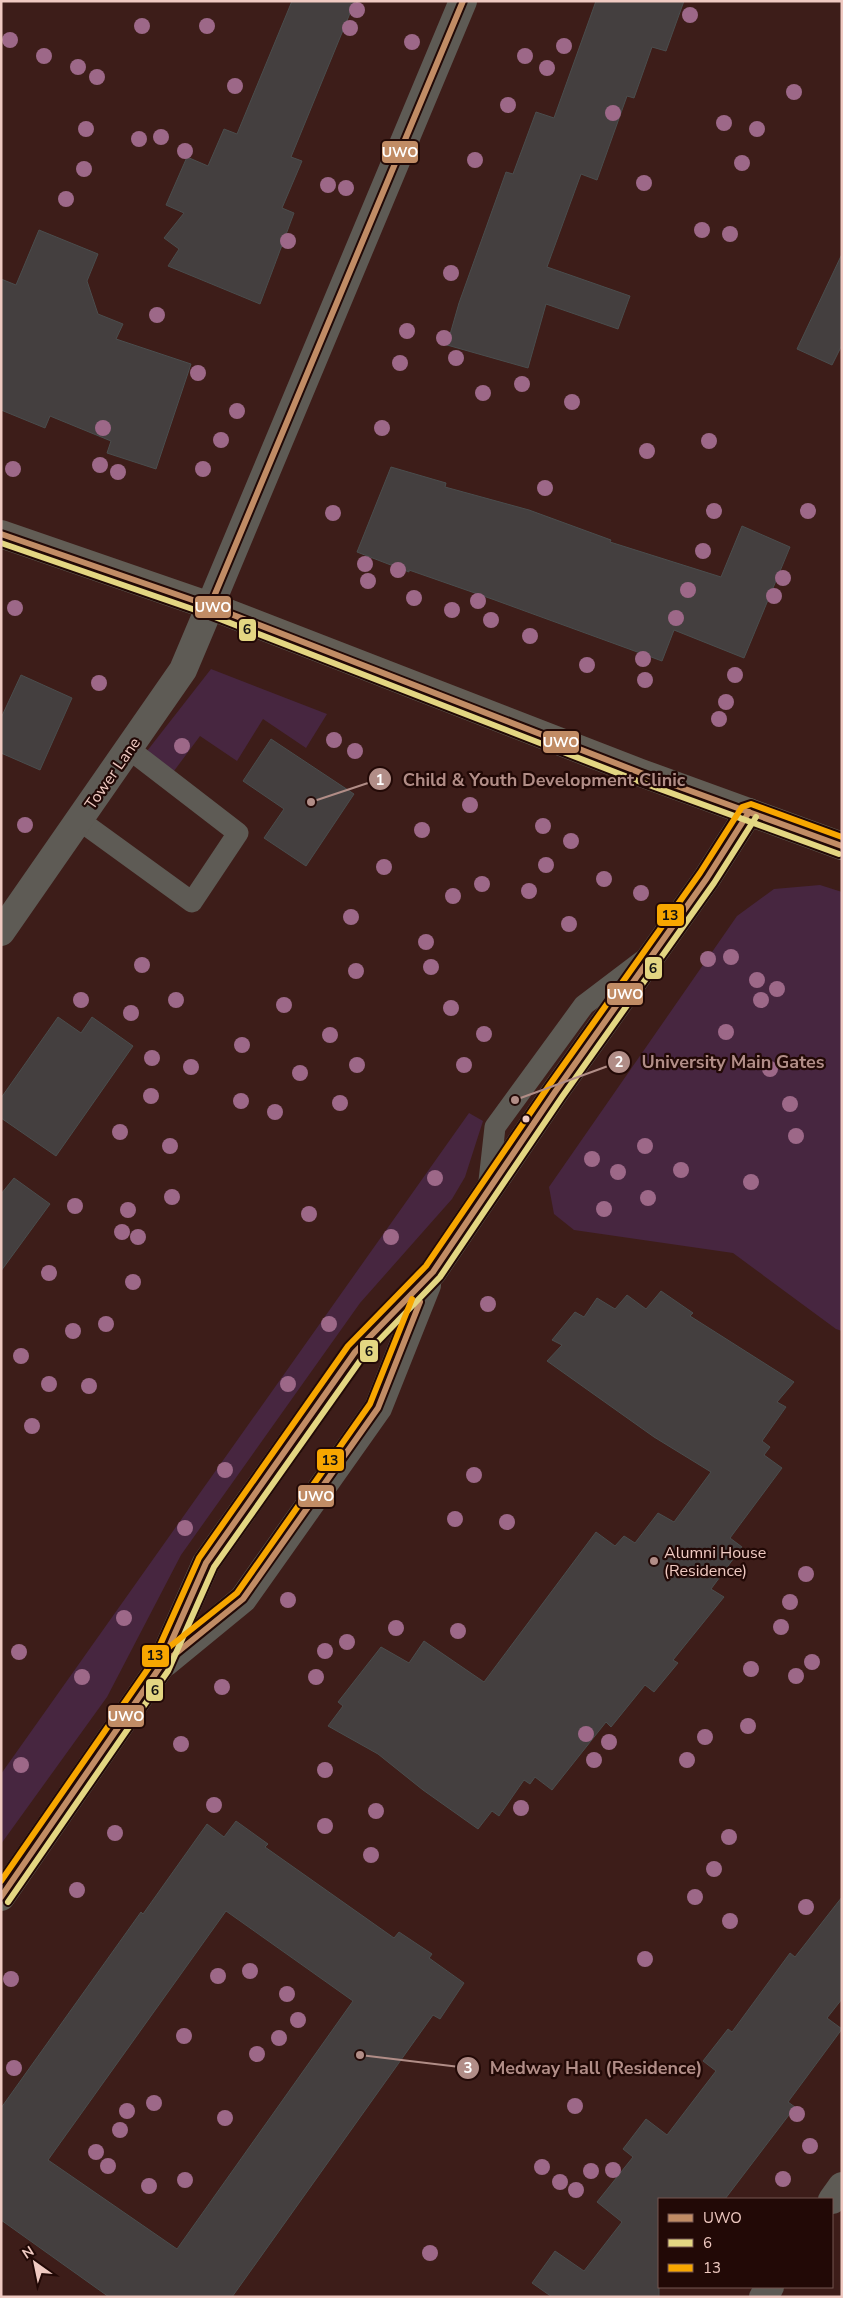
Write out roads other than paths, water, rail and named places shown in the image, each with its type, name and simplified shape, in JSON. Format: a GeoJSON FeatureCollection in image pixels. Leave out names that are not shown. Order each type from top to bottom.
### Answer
{"type":"FeatureCollection","features":[{"type":"Feature","properties":{"kind":"main road"},"geometry":{"type":"LineString","coordinates":[[1,534],[210,606],[641,773],[842,846]]}},
{"type":"Feature","properties":{"kind":"street","name":"Tower Lane"},"geometry":{"type":"LineString","coordinates":[[1,932],[184,670],[463,1]]}},
{"type":"Feature","properties":{"kind":"street"},"geometry":{"type":"LineString","coordinates":[[1,1897],[160,1667],[206,1563],[356,1352],[433,1272],[652,954],[708,878],[749,812]]}},
{"type":"Feature","properties":{"kind":"street"},"geometry":{"type":"LineString","coordinates":[[160,1667],[243,1599],[378,1408],[433,1272]]}},
{"type":"Feature","properties":{"kind":"street"},"geometry":{"type":"LineString","coordinates":[[833,2199],[842,2186]]}},
{"type":"Feature","properties":{"kind":"lane"},"geometry":{"type":"LineString","coordinates":[[79,820],[192,902],[238,833],[129,749]]}},
{"type":"Feature","properties":{"kind":"place","name":"Child & Youth Development Clinic"},"geometry":{"type":"Point","coordinates":[311,802]}},
{"type":"Feature","properties":{"kind":"place","name":"University Main Gates"},"geometry":{"type":"Point","coordinates":[515,1100]}},
{"type":"Feature","properties":{"kind":"place","name":"Alumni House (Residence)"},"geometry":{"type":"Point","coordinates":[654,1561]}},
{"type":"Feature","properties":{"kind":"place","name":"Medway Hall (Residence)"},"geometry":{"type":"Point","coordinates":[360,2055]}}]}
